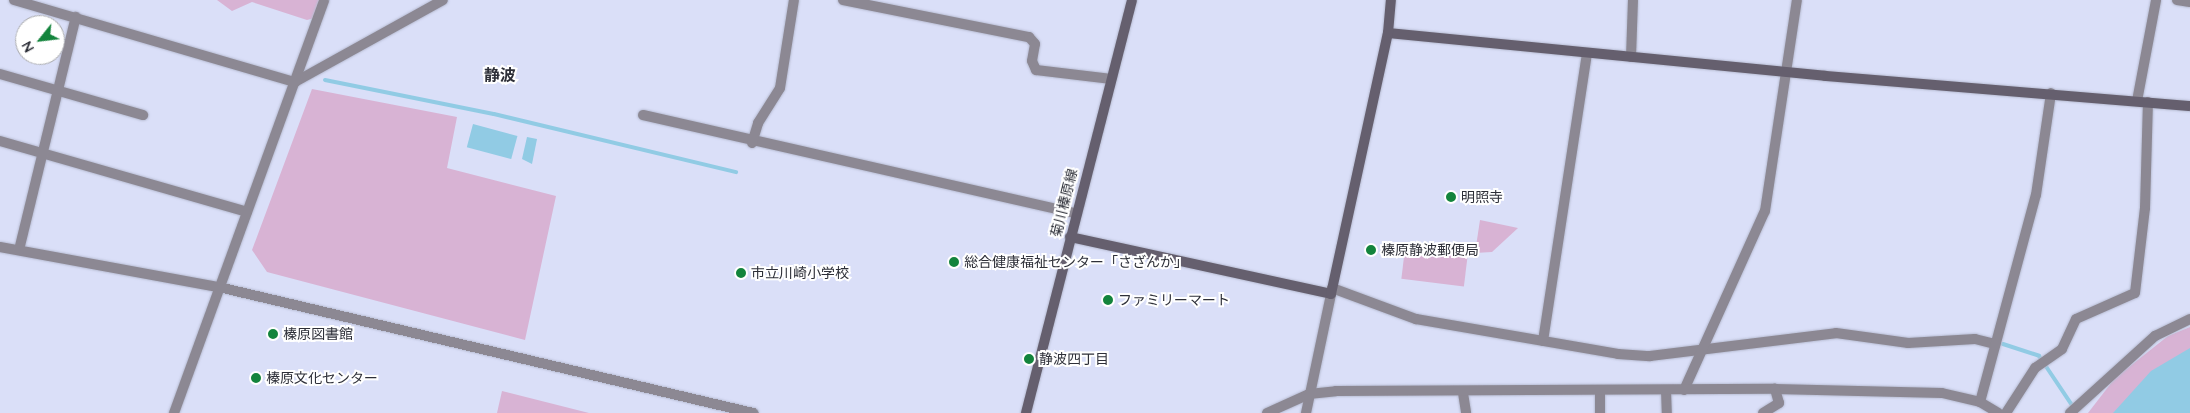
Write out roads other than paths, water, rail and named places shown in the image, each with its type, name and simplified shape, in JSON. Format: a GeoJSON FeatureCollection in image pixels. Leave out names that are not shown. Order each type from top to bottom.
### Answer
{"type":"FeatureCollection","features":[{"type":"Feature","properties":{"kind":"street"},"geometry":{"type":"LineString","coordinates":[[14,0],[296,82],[328,69],[443,0]]}},
{"type":"Feature","properties":{"kind":"street"},"geometry":{"type":"LineString","coordinates":[[174,413],[223,288],[247,212],[296,82],[324,0]]}},
{"type":"Feature","properties":{"kind":"street"},"geometry":{"type":"LineString","coordinates":[[752,143],[758,123],[780,88],[794,0]]}},
{"type":"Feature","properties":{"kind":"street"},"geometry":{"type":"LineString","coordinates":[[843,0],[1029,37],[1036,44],[1032,61],[1036,70],[1111,79]]}},
{"type":"Feature","properties":{"kind":"street","name":"菊川榛原線"},"geometry":{"type":"LineString","coordinates":[[1026,413],[1132,0]]}},
{"type":"Feature","properties":{"kind":"street"},"geometry":{"type":"LineString","coordinates":[[1306,413],[1388,33],[1391,0]]}},
{"type":"Feature","properties":{"kind":"street"},"geometry":{"type":"LineString","coordinates":[[1631,57],[1633,0]]}},
{"type":"Feature","properties":{"kind":"street"},"geometry":{"type":"LineString","coordinates":[[1684,390],[1765,211],[1788,70],[1796,0]]}},
{"type":"Feature","properties":{"kind":"street"},"geometry":{"type":"LineString","coordinates":[[2137,101],[2156,0]]}},
{"type":"Feature","properties":{"kind":"street"},"geometry":{"type":"LineString","coordinates":[[2176,0],[2190,2]]}},
{"type":"Feature","properties":{"kind":"street"},"geometry":{"type":"LineString","coordinates":[[19,250],[76,17]]}},
{"type":"Feature","properties":{"kind":"street"},"geometry":{"type":"LineString","coordinates":[[1388,33],[1586,53],[2190,106]]}},
{"type":"Feature","properties":{"kind":"street"},"geometry":{"type":"LineString","coordinates":[[1542,341],[1586,53]]}},
{"type":"Feature","properties":{"kind":"street"},"geometry":{"type":"LineString","coordinates":[[0,74],[143,115]]}},
{"type":"Feature","properties":{"kind":"street"},"geometry":{"type":"LineString","coordinates":[[1980,402],[2036,195],[2051,93]]}},
{"type":"Feature","properties":{"kind":"street"},"geometry":{"type":"LineString","coordinates":[[2006,413],[2036,367],[2062,349],[2076,319],[2135,294],[2145,208],[2148,102]]}},
{"type":"Feature","properties":{"kind":"street"},"geometry":{"type":"LineString","coordinates":[[643,116],[752,143],[1076,213]]}},
{"type":"Feature","properties":{"kind":"street"},"geometry":{"type":"LineString","coordinates":[[0,141],[247,212]]}},
{"type":"Feature","properties":{"kind":"street"},"geometry":{"type":"LineString","coordinates":[[1070,237],[1332,291],[1416,319],[1542,341],[1650,356],[1836,332],[1908,343],[1975,339],[1995,344]]}},
{"type":"Feature","properties":{"kind":"street"},"geometry":{"type":"LineString","coordinates":[[0,247],[223,288],[753,413]]}},
{"type":"Feature","properties":{"kind":"street"},"geometry":{"type":"LineString","coordinates":[[2070,413],[2156,336],[2190,319]]}},
{"type":"Feature","properties":{"kind":"street"},"geometry":{"type":"LineString","coordinates":[[1267,413],[1309,394],[1775,389],[1942,393],[1980,402],[1998,413]]}},
{"type":"Feature","properties":{"kind":"street"},"geometry":{"type":"LineString","coordinates":[[1775,389],[1779,403],[1786,413]]}},
{"type":"Feature","properties":{"kind":"street"},"geometry":{"type":"LineString","coordinates":[[1600,390],[1600,413]]}},
{"type":"Feature","properties":{"kind":"street"},"geometry":{"type":"LineString","coordinates":[[1666,390],[1667,413]]}},
{"type":"Feature","properties":{"kind":"street"},"geometry":{"type":"LineString","coordinates":[[1463,393],[1466,413]]}},
{"type":"Feature","properties":{"kind":"street"},"geometry":{"type":"LineString","coordinates":[[1763,413],[1779,403]]}},
{"type":"Feature","properties":{"kind":"water"},"geometry":{"type":"Polygon","coordinates":[[[473,124],[517,136],[511,159],[467,147],[473,124]]]}},
{"type":"Feature","properties":{"kind":"water"},"geometry":{"type":"Polygon","coordinates":[[[527,137],[537,139],[532,164],[522,159],[527,137]]]}},
{"type":"Feature","properties":{"kind":"water"},"geometry":{"type":"Polygon","coordinates":[[[2190,348],[2190,413],[2113,413],[2151,371],[2190,348]]]}},
{"type":"Feature","properties":{"kind":"waterway"},"geometry":{"type":"LineString","coordinates":[[325,80],[494,114],[736,172]]}},
{"type":"Feature","properties":{"kind":"waterway"},"geometry":{"type":"LineString","coordinates":[[2003,344],[2039,356],[2074,408]]}},
{"type":"Feature","properties":{"kind":"place","name":"明照寺"},"geometry":{"type":"Point","coordinates":[1451,197]}},
{"type":"Feature","properties":{"kind":"place","name":"榛原静波郵便局"},"geometry":{"type":"Point","coordinates":[1371,250]}},
{"type":"Feature","properties":{"kind":"place","name":"総合健康福祉センター「さざんか」"},"geometry":{"type":"Point","coordinates":[954,262]}},
{"type":"Feature","properties":{"kind":"place","name":"市立川崎小学校"},"geometry":{"type":"Point","coordinates":[741,273]}},
{"type":"Feature","properties":{"kind":"place","name":"ファミリーマート"},"geometry":{"type":"Point","coordinates":[1108,300]}},
{"type":"Feature","properties":{"kind":"place","name":"榛原図書館"},"geometry":{"type":"Point","coordinates":[273,334]}},
{"type":"Feature","properties":{"kind":"place","name":"静波四丁目"},"geometry":{"type":"Point","coordinates":[1029,359]}},
{"type":"Feature","properties":{"kind":"place","name":"榛原文化センター"},"geometry":{"type":"Point","coordinates":[256,378]}},
{"type":"Feature","properties":{"kind":"district","name":"静波"},"geometry":{"type":"Point","coordinates":[500,75]}}]}
